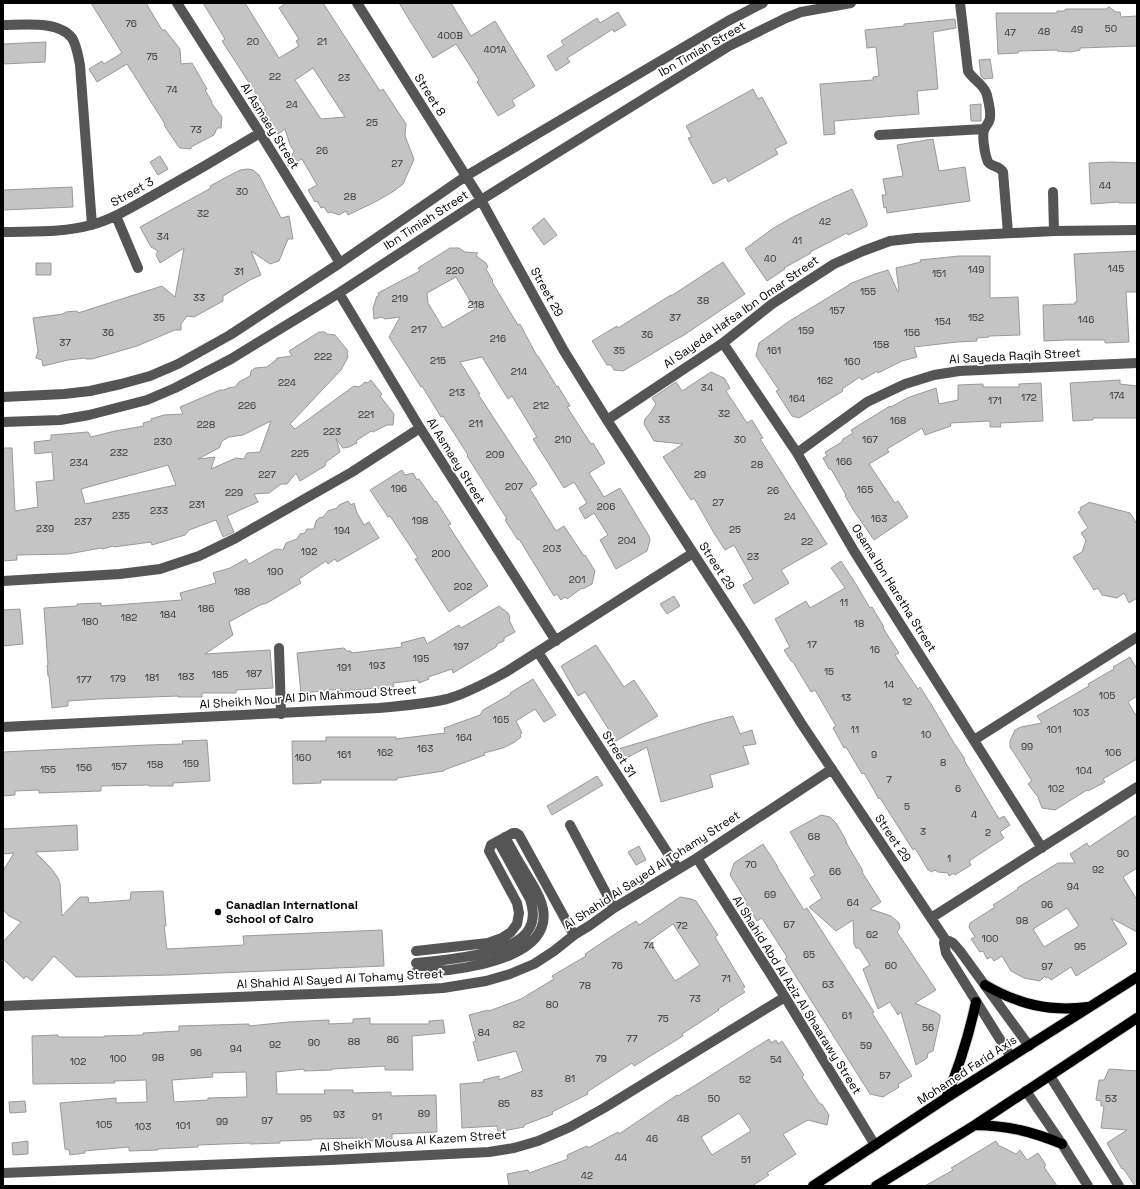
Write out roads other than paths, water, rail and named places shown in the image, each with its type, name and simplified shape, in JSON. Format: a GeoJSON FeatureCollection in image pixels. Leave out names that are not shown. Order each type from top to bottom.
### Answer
{"type":"FeatureCollection","features":[{"type":"Feature","properties":{"kind":"main road","name":"Mohamed Farid Axis"},"geometry":{"type":"LineString","coordinates":[[813,1186],[946,1098],[1137,977]]}},
{"type":"Feature","properties":{"kind":"main road"},"geometry":{"type":"LineString","coordinates":[[985,985],[1013,1000],[1044,1007],[1076,1008],[1092,1006]]}},
{"type":"Feature","properties":{"kind":"main road"},"geometry":{"type":"LineString","coordinates":[[946,1098],[967,1041],[976,1002]]}},
{"type":"Feature","properties":{"kind":"main road"},"geometry":{"type":"LineString","coordinates":[[876,1186],[1026,1092],[1137,1018]]}},
{"type":"Feature","properties":{"kind":"main road"},"geometry":{"type":"LineString","coordinates":[[975,1124],[998,1125],[1020,1129],[1041,1135],[1062,1144]]}},
{"type":"Feature","properties":{"kind":"street","name":"Al Asmaey Street"},"geometry":{"type":"LineString","coordinates":[[177,3],[260,133],[340,263]]}},
{"type":"Feature","properties":{"kind":"street","name":"Street 8"},"geometry":{"type":"LineString","coordinates":[[357,3],[481,200]]}},
{"type":"Feature","properties":{"kind":"street","name":"Ibn Timiah Street"},"geometry":{"type":"LineString","coordinates":[[3,397],[64,394],[90,391],[150,376],[178,364],[230,334],[340,263],[466,176],[728,21],[763,3]]}},
{"type":"Feature","properties":{"kind":"street","name":"Ibn Timiah Street"},"geometry":{"type":"LineString","coordinates":[[3,422],[60,420],[89,415],[147,400],[175,388],[209,371],[339,293],[481,200],[729,46],[786,18],[800,8],[851,3]]}},
{"type":"Feature","properties":{"kind":"street"},"geometry":{"type":"LineString","coordinates":[[960,3],[968,71],[971,76],[982,86],[986,94],[990,112],[990,121],[984,129],[985,149],[988,163],[1001,168],[1003,172],[1008,234]]}},
{"type":"Feature","properties":{"kind":"street"},"geometry":{"type":"LineString","coordinates":[[3,25],[51,25],[71,37],[77,50],[80,65],[92,225]]}},
{"type":"Feature","properties":{"kind":"street"},"geometry":{"type":"LineString","coordinates":[[879,135],[984,129]]}},
{"type":"Feature","properties":{"kind":"street","name":"Street 3"},"geometry":{"type":"LineString","coordinates":[[3,232],[66,230],[92,225],[116,216],[187,177],[260,133]]}},
{"type":"Feature","properties":{"kind":"street"},"geometry":{"type":"LineString","coordinates":[[1053,192],[1054,231]]}},
{"type":"Feature","properties":{"kind":"street","name":"Street 29"},"geometry":{"type":"LineString","coordinates":[[481,200],[564,351],[801,723],[945,939],[953,943],[960,951],[1029,1046]]}},
{"type":"Feature","properties":{"kind":"street"},"geometry":{"type":"LineString","coordinates":[[116,216],[138,268]]}},
{"type":"Feature","properties":{"kind":"street","name":"Al Sayeda Hafsa Ibn Omar Street"},"geometry":{"type":"LineString","coordinates":[[607,420],[723,343],[772,304],[834,264],[890,241],[916,238],[1054,231],[1137,230]]}},
{"type":"Feature","properties":{"kind":"street","name":"Al Asmaey Street"},"geometry":{"type":"LineString","coordinates":[[339,293],[420,428],[556,641]]}},
{"type":"Feature","properties":{"kind":"street","name":"Osama Ibn Haretha Street"},"geometry":{"type":"LineString","coordinates":[[723,343],[797,453],[854,551],[1042,848]]}},
{"type":"Feature","properties":{"kind":"street","name":"Al Sayeda Raqih Street"},"geometry":{"type":"LineString","coordinates":[[797,453],[867,402],[904,384],[934,375],[959,371],[1137,363]]}},
{"type":"Feature","properties":{"kind":"street"},"geometry":{"type":"LineString","coordinates":[[3,580],[120,574],[160,569],[199,556],[256,527],[352,472],[420,428]]}},
{"type":"Feature","properties":{"kind":"street","name":"Al Sheikh Nour Al Din Mahmoud Street"},"geometry":{"type":"LineString","coordinates":[[3,727],[281,714],[402,706],[448,698],[479,687],[506,672],[693,553]]}},
{"type":"Feature","properties":{"kind":"street"},"geometry":{"type":"LineString","coordinates":[[974,740],[1137,637]]}},
{"type":"Feature","properties":{"kind":"street"},"geometry":{"type":"LineString","coordinates":[[279,648],[281,714]]}},
{"type":"Feature","properties":{"kind":"street","name":"Street 31"},"geometry":{"type":"LineString","coordinates":[[538,652],[678,870]]}},
{"type":"Feature","properties":{"kind":"street","name":"Al Shahid Al Sayed Al Tohamy Street"},"geometry":{"type":"LineString","coordinates":[[3,1006],[393,991],[443,988],[486,981],[510,974],[534,964],[554,951],[574,934],[697,858],[832,769]]}},
{"type":"Feature","properties":{"kind":"street"},"geometry":{"type":"LineString","coordinates":[[931,918],[1137,787]]}},
{"type":"Feature","properties":{"kind":"street"},"geometry":{"type":"LineString","coordinates":[[570,825],[614,908]]}},
{"type":"Feature","properties":{"kind":"street"},"geometry":{"type":"LineString","coordinates":[[416,951],[488,943],[502,938],[511,932],[517,924],[519,913],[517,903],[489,851],[491,845],[512,833],[519,835],[574,934]]}},
{"type":"Feature","properties":{"kind":"street"},"geometry":{"type":"LineString","coordinates":[[416,967],[491,952],[507,946],[522,937],[529,930],[533,920],[533,909],[530,899],[501,839]]}},
{"type":"Feature","properties":{"kind":"street","name":"Al Shahid Abd Al Aziz Al Shaarawy Street"},"geometry":{"type":"LineString","coordinates":[[697,858],[785,997],[875,1145]]}},
{"type":"Feature","properties":{"kind":"street","name":"Street 29"},"geometry":{"type":"LineString","coordinates":[[945,939],[944,943],[946,953],[1011,1057]]}},
{"type":"Feature","properties":{"kind":"street","name":"Al Sheikh Mousa Al Kazem Street"},"geometry":{"type":"LineString","coordinates":[[3,1173],[331,1160],[489,1152],[514,1148],[538,1141],[570,1127],[604,1108],[785,997]]}},
{"type":"Feature","properties":{"kind":"street"},"geometry":{"type":"LineString","coordinates":[[1050,1076],[1119,1186]]}},
{"type":"Feature","properties":{"kind":"street"},"geometry":{"type":"LineString","coordinates":[[1026,1092],[1062,1144],[1088,1186]]}},
{"type":"Feature","properties":{"kind":"place","name":"Canadian International School of Cairo"},"geometry":{"type":"Point","coordinates":[218,912]}}]}
